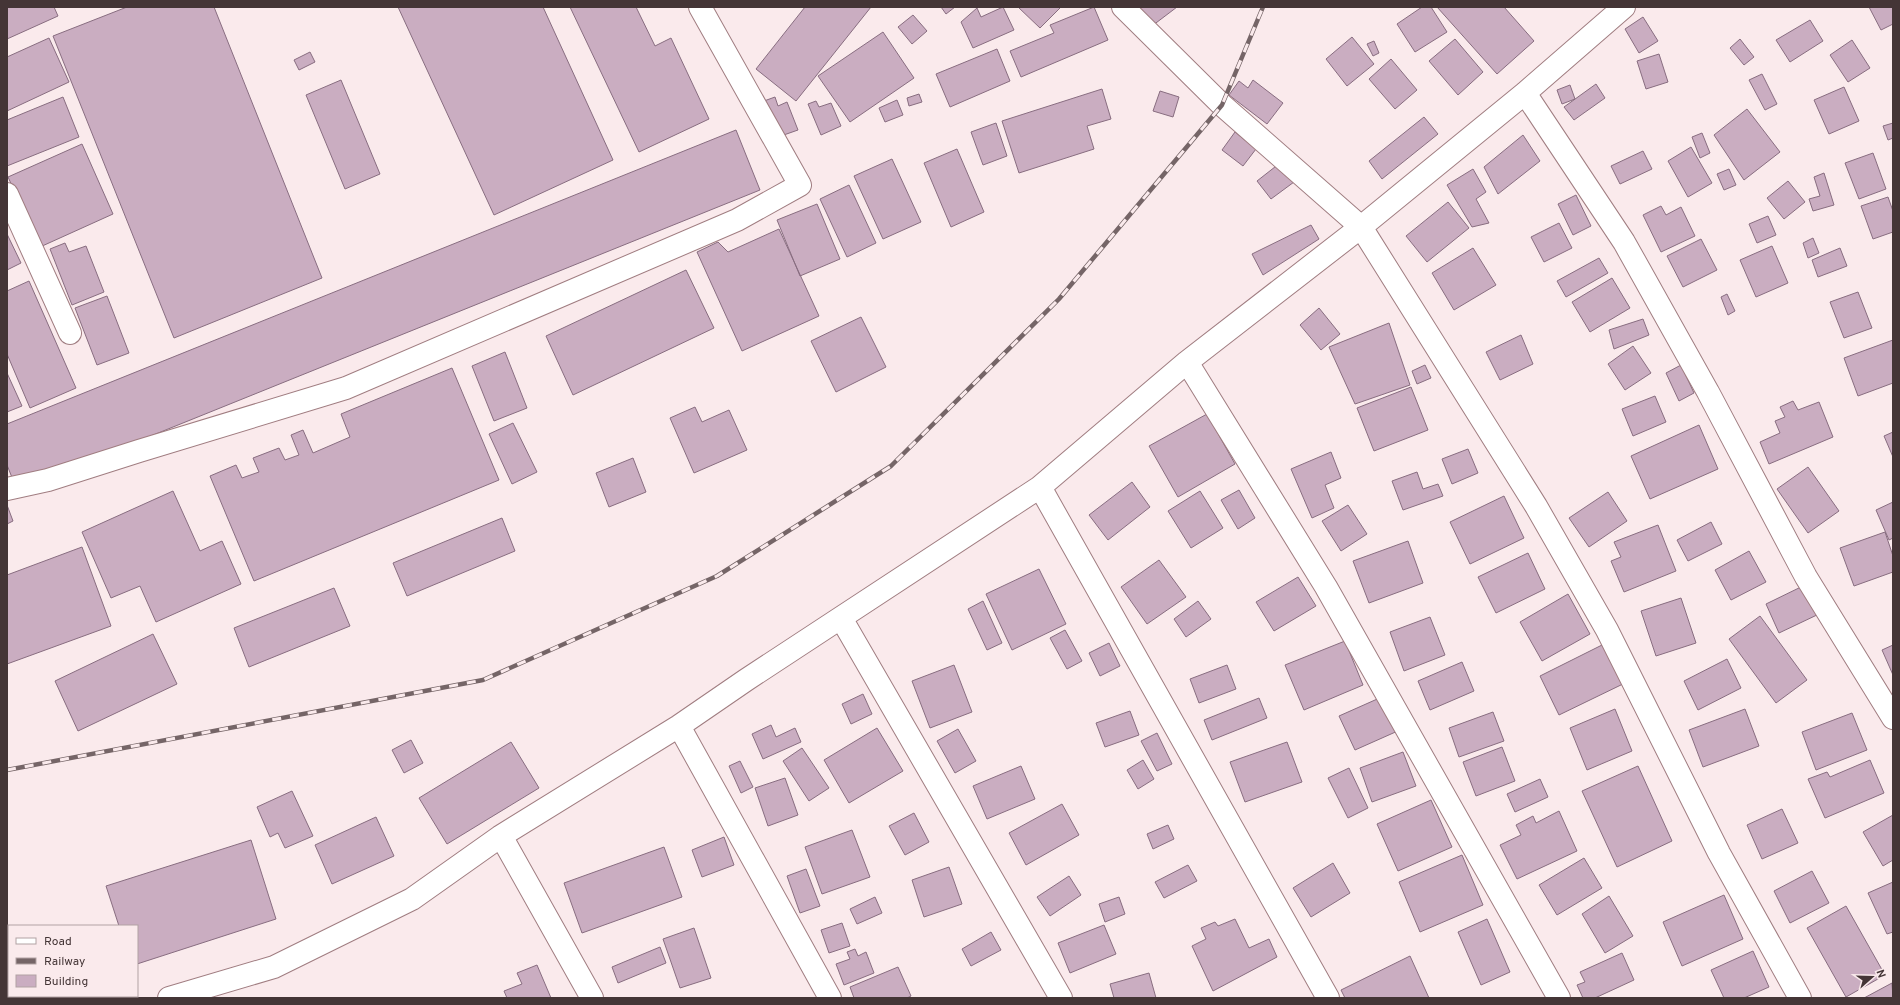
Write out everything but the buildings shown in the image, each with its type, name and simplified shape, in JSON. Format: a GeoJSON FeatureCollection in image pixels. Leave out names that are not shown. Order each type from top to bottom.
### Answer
{"type":"FeatureCollection","features":[{"type":"Feature","properties":{"kind":"street"},"geometry":{"type":"LineString","coordinates":[[7,489],[48,480],[346,388],[738,220],[800,185],[700,7]]}},
{"type":"Feature","properties":{"kind":"street"},"geometry":{"type":"LineString","coordinates":[[1123,7],[1222,105],[1361,226],[1536,506],[1607,630],[1719,853],[1800,998]]}},
{"type":"Feature","properties":{"kind":"street"},"geometry":{"type":"LineString","coordinates":[[169,998],[281,963],[412,899],[501,836],[679,726],[746,680],[1040,487],[1187,362],[1361,226],[1525,93],[1624,7]]}},
{"type":"Feature","properties":{"kind":"street"},"geometry":{"type":"LineString","coordinates":[[1525,93],[1624,242],[1712,399],[1806,577],[1893,718]]}},
{"type":"Feature","properties":{"kind":"street"},"geometry":{"type":"LineString","coordinates":[[7,194],[70,333]]}},
{"type":"Feature","properties":{"kind":"street"},"geometry":{"type":"LineString","coordinates":[[1187,362],[1326,587],[1559,998]]}},
{"type":"Feature","properties":{"kind":"street"},"geometry":{"type":"LineString","coordinates":[[1040,487],[1328,998]]}},
{"type":"Feature","properties":{"kind":"street"},"geometry":{"type":"LineString","coordinates":[[841,618],[1061,998]]}},
{"type":"Feature","properties":{"kind":"street"},"geometry":{"type":"LineString","coordinates":[[679,726],[830,998]]}},
{"type":"Feature","properties":{"kind":"street"},"geometry":{"type":"LineString","coordinates":[[501,836],[592,998]]}},
{"type":"Feature","properties":{"kind":"street"},"geometry":{"type":"LineString","coordinates":[[116,997],[126,998]]}},
{"type":"Feature","properties":{"kind":"railway"},"geometry":{"type":"LineString","coordinates":[[7,770],[483,680],[717,576],[891,466],[1059,299],[1222,105],[1263,7]]}}]}
